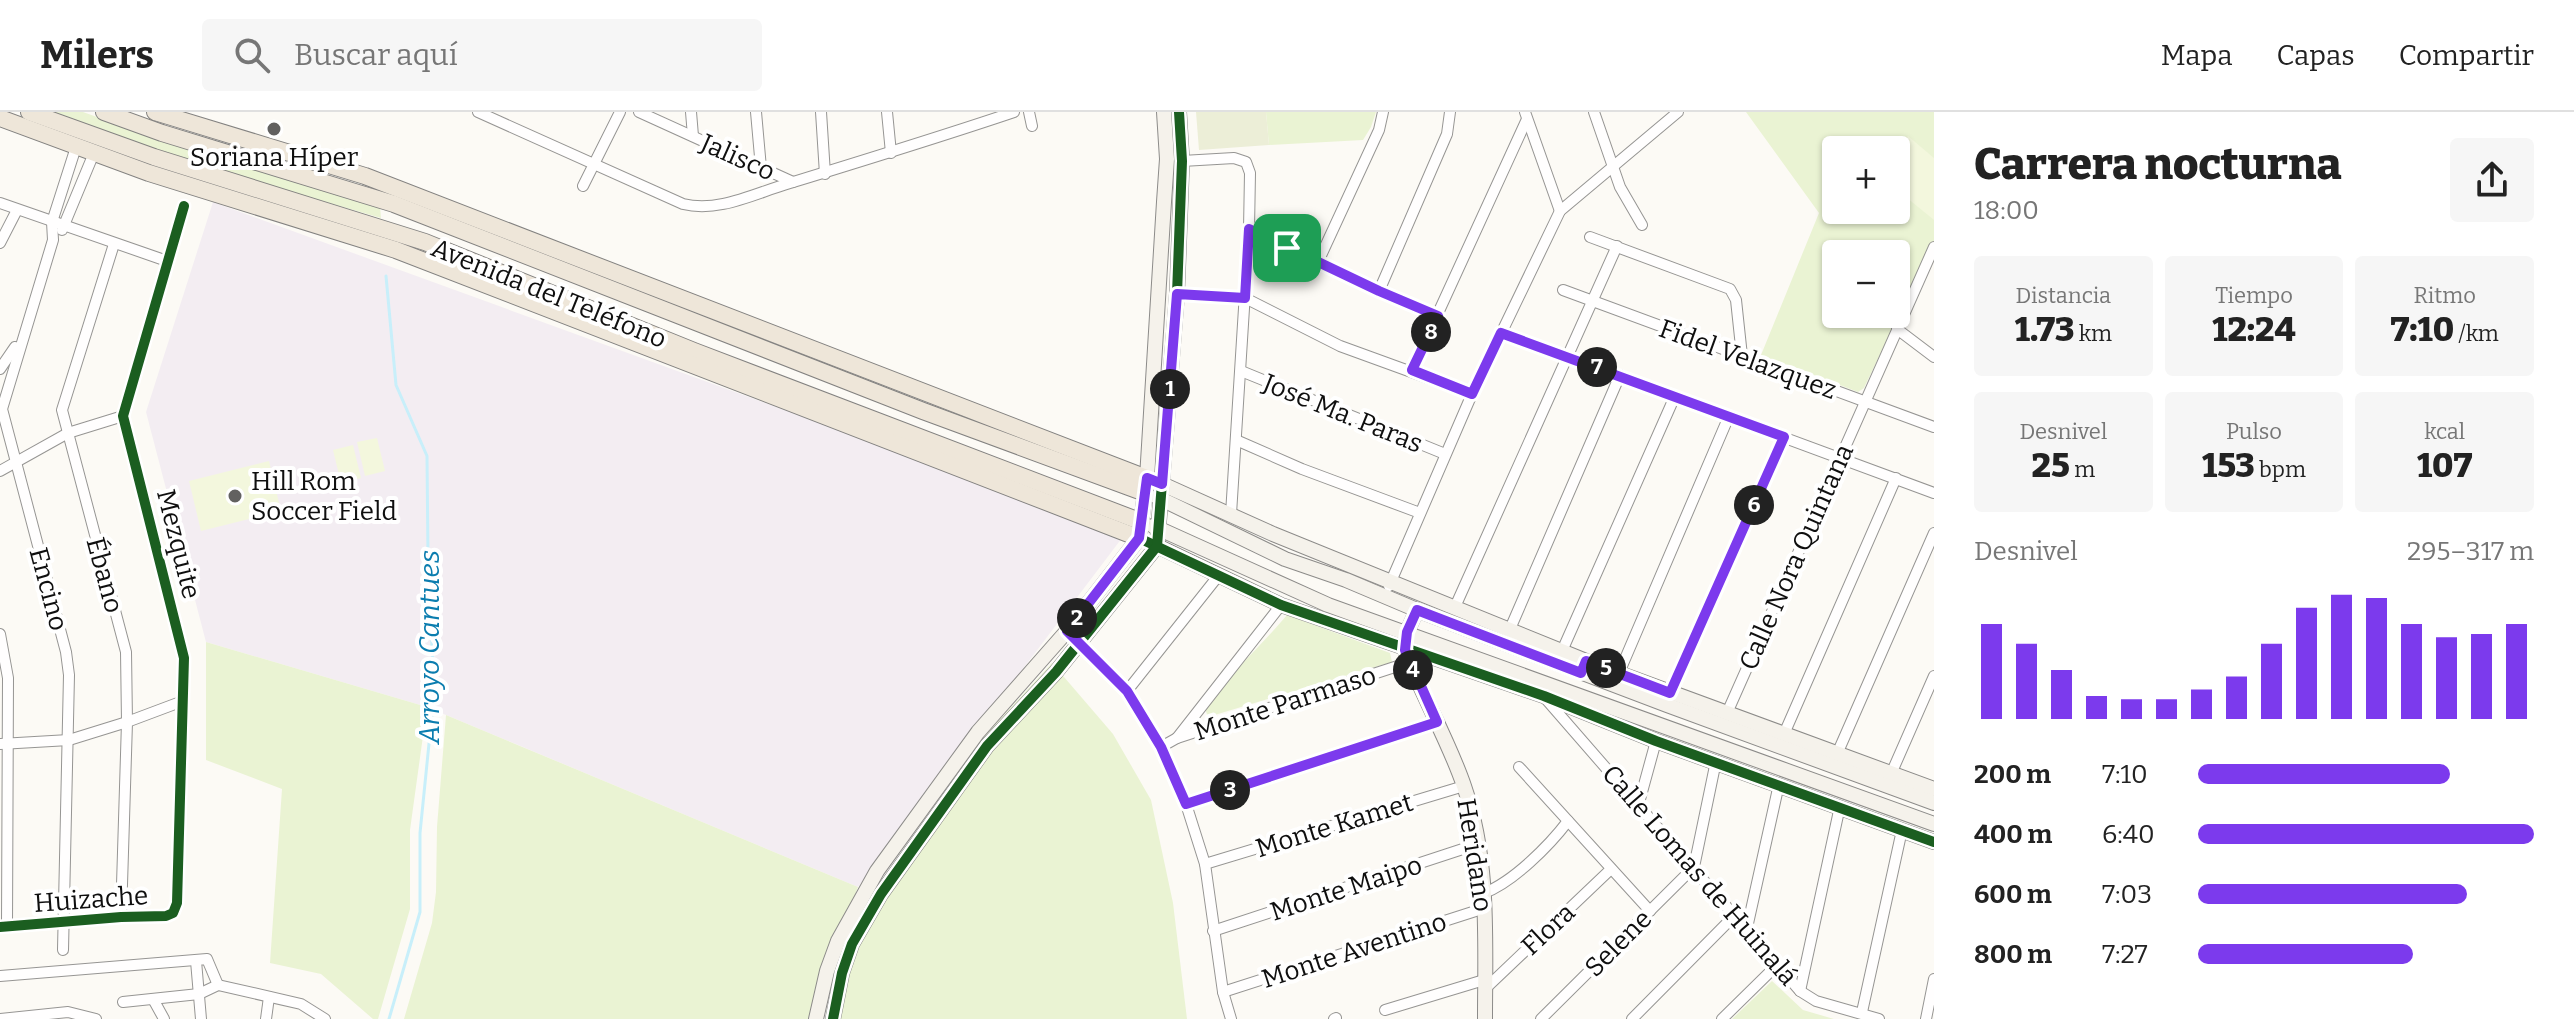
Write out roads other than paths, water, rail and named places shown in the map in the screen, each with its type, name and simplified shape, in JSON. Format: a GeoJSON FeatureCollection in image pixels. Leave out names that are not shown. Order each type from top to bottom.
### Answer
{"type":"FeatureCollection","features":[{"type":"Feature","properties":{"kind":"main road","name":"Avenida del Teléfono"},"geometry":{"type":"LineString","coordinates":[[29,112],[151,165],[386,228],[498,281],[694,351],[944,455],[1063,490],[1140,530]]}},
{"type":"Feature","properties":{"kind":"main road"},"geometry":{"type":"LineString","coordinates":[[104,112],[162,133],[300,155],[396,197],[892,390],[1154,488]]}},
{"type":"Feature","properties":{"kind":"main road"},"geometry":{"type":"LineString","coordinates":[[155,112],[244,148]]}},
{"type":"Feature","properties":{"kind":"main road"},"geometry":{"type":"LineString","coordinates":[[0,118],[94,153],[151,165],[498,281],[505,246]]}},
{"type":"Feature","properties":{"kind":"main road"},"geometry":{"type":"LineString","coordinates":[[386,228],[396,197]]}},
{"type":"Feature","properties":{"kind":"main road","name":"Avenida del Teléfono"},"geometry":{"type":"LineString","coordinates":[[422,207],[505,246],[892,390]]}},
{"type":"Feature","properties":{"kind":"main road"},"geometry":{"type":"LineString","coordinates":[[944,455],[1140,530]]}},
{"type":"Feature","properties":{"kind":"street"},"geometry":{"type":"LineString","coordinates":[[478,112],[683,204],[699,208],[726,204],[825,174],[1014,112]]}},
{"type":"Feature","properties":{"kind":"street"},"geometry":{"type":"LineString","coordinates":[[583,186],[620,112]]}},
{"type":"Feature","properties":{"kind":"street","name":"Jalisco"},"geometry":{"type":"LineString","coordinates":[[639,112],[793,182]]}},
{"type":"Feature","properties":{"kind":"street"},"geometry":{"type":"LineString","coordinates":[[691,112],[693,136]]}},
{"type":"Feature","properties":{"kind":"street"},"geometry":{"type":"LineString","coordinates":[[756,112],[761,168]]}},
{"type":"Feature","properties":{"kind":"street"},"geometry":{"type":"LineString","coordinates":[[821,112],[825,174]]}},
{"type":"Feature","properties":{"kind":"street"},"geometry":{"type":"LineString","coordinates":[[887,112],[891,153]]}},
{"type":"Feature","properties":{"kind":"street"},"geometry":{"type":"LineString","coordinates":[[1029,112],[1032,126]]}},
{"type":"Feature","properties":{"kind":"street"},"geometry":{"type":"LineString","coordinates":[[833,1019],[842,973],[852,944],[881,894],[987,746],[1080,643],[1157,546],[1160,529],[1154,488],[1167,159],[1164,112]]}},
{"type":"Feature","properties":{"kind":"street"},"geometry":{"type":"LineString","coordinates":[[816,1019],[827,971],[838,941],[877,871],[978,732],[1067,631],[1140,530],[1154,488],[1177,294],[1182,161],[1179,112]]}},
{"type":"Feature","properties":{"kind":"street"},"geometry":{"type":"LineString","coordinates":[[1318,262],[1379,130],[1383,112]]}},
{"type":"Feature","properties":{"kind":"street"},"geometry":{"type":"LineString","coordinates":[[1379,291],[1447,134],[1450,112]]}},
{"type":"Feature","properties":{"kind":"street"},"geometry":{"type":"LineString","coordinates":[[1594,112],[1620,187],[1642,225]]}},
{"type":"Feature","properties":{"kind":"street"},"geometry":{"type":"LineString","coordinates":[[1384,596],[1472,394],[1560,211],[1678,112]]}},
{"type":"Feature","properties":{"kind":"street"},"geometry":{"type":"LineString","coordinates":[[1526,116],[1560,211]]}},
{"type":"Feature","properties":{"kind":"street"},"geometry":{"type":"LineString","coordinates":[[1412,370],[1526,116]]}},
{"type":"Feature","properties":{"kind":"street","name":"Encino"},"geometry":{"type":"LineString","coordinates":[[63,950],[69,740],[66,652],[2,409],[53,240],[52,222],[76,147]]}},
{"type":"Feature","properties":{"kind":"street","name":"Encino"},"geometry":{"type":"LineString","coordinates":[[53,240],[65,227],[94,153]]}},
{"type":"Feature","properties":{"kind":"street"},"geometry":{"type":"LineString","coordinates":[[1182,161],[1234,158],[1246,162],[1250,173],[1231,514]]}},
{"type":"Feature","properties":{"kind":"street"},"geometry":{"type":"LineString","coordinates":[[0,203],[167,261]]}},
{"type":"Feature","properties":{"kind":"street"},"geometry":{"type":"LineString","coordinates":[[0,471],[68,433],[123,416],[184,206]]}},
{"type":"Feature","properties":{"kind":"street"},"geometry":{"type":"LineString","coordinates":[[0,243],[17,210]]}},
{"type":"Feature","properties":{"kind":"street"},"geometry":{"type":"LineString","coordinates":[[1249,229],[1438,316]]}},
{"type":"Feature","properties":{"kind":"street"},"geometry":{"type":"LineString","coordinates":[[1590,237],[1730,289],[1736,300],[1742,356]]}},
{"type":"Feature","properties":{"kind":"street","name":"Ébano"},"geometry":{"type":"LineString","coordinates":[[114,244],[63,401],[62,419],[126,652],[121,917]]}},
{"type":"Feature","properties":{"kind":"street"},"geometry":{"type":"LineString","coordinates":[[1455,607],[1617,246]]}},
{"type":"Feature","properties":{"kind":"street","name":"Calle Nora Quintana"},"geometry":{"type":"LineString","coordinates":[[1727,713],[1934,247]]}},
{"type":"Feature","properties":{"kind":"street","name":"Fidel Velazquez"},"geometry":{"type":"LineString","coordinates":[[1563,290],[1934,427]]}},
{"type":"Feature","properties":{"kind":"street"},"geometry":{"type":"LineString","coordinates":[[1177,294],[1245,298],[1340,346],[1472,394]]}},
{"type":"Feature","properties":{"kind":"street"},"geometry":{"type":"LineString","coordinates":[[1897,329],[1932,351]]}},
{"type":"Feature","properties":{"kind":"street"},"geometry":{"type":"LineString","coordinates":[[1501,333],[1934,493]]}},
{"type":"Feature","properties":{"kind":"street"},"geometry":{"type":"LineString","coordinates":[[0,369],[21,338]]}},
{"type":"Feature","properties":{"kind":"street","name":"José Ma. Paras"},"geometry":{"type":"LineString","coordinates":[[1241,371],[1445,454]]}},
{"type":"Feature","properties":{"kind":"street"},"geometry":{"type":"LineString","coordinates":[[1510,629],[1620,375]]}},
{"type":"Feature","properties":{"kind":"street"},"geometry":{"type":"LineString","coordinates":[[1562,651],[1675,396]]}},
{"type":"Feature","properties":{"kind":"street","name":"Mezquite"},"geometry":{"type":"LineString","coordinates":[[123,416],[182,645],[177,903]]}},
{"type":"Feature","properties":{"kind":"street"},"geometry":{"type":"LineString","coordinates":[[1619,673],[1729,416]]}},
{"type":"Feature","properties":{"kind":"street"},"geometry":{"type":"LineString","coordinates":[[1670,693],[1784,437]]}},
{"type":"Feature","properties":{"kind":"street"},"geometry":{"type":"LineString","coordinates":[[1236,440],[1302,469],[1420,513]]}},
{"type":"Feature","properties":{"kind":"street"},"geometry":{"type":"LineString","coordinates":[[1784,734],[1896,478]]}},
{"type":"Feature","properties":{"kind":"street"},"geometry":{"type":"LineString","coordinates":[[1154,488],[1231,514],[1273,534],[1510,629],[1562,651],[1583,667],[1619,673],[1784,734],[1837,754],[1863,771],[1891,774],[1934,789]]}},
{"type":"Feature","properties":{"kind":"street"},"geometry":{"type":"LineString","coordinates":[[1154,488],[1265,551],[1417,610],[1583,667],[1863,771],[1934,803]]}},
{"type":"Feature","properties":{"kind":"street"},"geometry":{"type":"LineString","coordinates":[[1140,530],[1160,529],[1282,586],[1934,824]]}},
{"type":"Feature","properties":{"kind":"street"},"geometry":{"type":"LineString","coordinates":[[1140,530],[1157,546],[1281,605],[1407,656],[1544,696],[1656,741],[1934,842]]}},
{"type":"Feature","properties":{"kind":"street"},"geometry":{"type":"LineString","coordinates":[[1837,754],[1934,533]]}},
{"type":"Feature","properties":{"kind":"street"},"geometry":{"type":"LineString","coordinates":[[1127,691],[1219,575]]}},
{"type":"Feature","properties":{"kind":"street"},"geometry":{"type":"LineString","coordinates":[[1177,738],[1281,605]]}},
{"type":"Feature","properties":{"kind":"street"},"geometry":{"type":"LineString","coordinates":[[1407,656],[1407,632],[1417,610]]}},
{"type":"Feature","properties":{"kind":"street"},"geometry":{"type":"LineString","coordinates":[[1067,631],[1127,691],[1161,747],[1186,804],[1205,864],[1223,992],[1231,1019]]}},
{"type":"Feature","properties":{"kind":"street"},"geometry":{"type":"LineString","coordinates":[[0,634],[8,678],[4,744],[4,927]]}},
{"type":"Feature","properties":{"kind":"street","name":"Heridano"},"geometry":{"type":"LineString","coordinates":[[1407,656],[1464,786],[1478,844],[1485,900],[1485,1019]]}},
{"type":"Feature","properties":{"kind":"street","name":"Monte Parmaso"},"geometry":{"type":"LineString","coordinates":[[1161,747],[1177,738],[1407,656]]}},
{"type":"Feature","properties":{"kind":"street"},"geometry":{"type":"LineString","coordinates":[[1891,774],[1934,676]]}},
{"type":"Feature","properties":{"kind":"street","name":"Calle Lomas de Huinalá"},"geometry":{"type":"LineString","coordinates":[[1544,696],[1800,991],[1816,1001],[1879,1019]]}},
{"type":"Feature","properties":{"kind":"street"},"geometry":{"type":"LineString","coordinates":[[4,744],[69,740],[183,701]]}},
{"type":"Feature","properties":{"kind":"street"},"geometry":{"type":"LineString","coordinates":[[1186,804],[1437,722]]}},
{"type":"Feature","properties":{"kind":"street"},"geometry":{"type":"LineString","coordinates":[[1639,803],[1656,741]]}},
{"type":"Feature","properties":{"kind":"street"},"geometry":{"type":"LineString","coordinates":[[1694,867],[1716,761]]}},
{"type":"Feature","properties":{"kind":"street"},"geometry":{"type":"LineString","coordinates":[[1519,767],[1650,911]]}},
{"type":"Feature","properties":{"kind":"street"},"geometry":{"type":"LineString","coordinates":[[1747,928],[1779,784]]}},
{"type":"Feature","properties":{"kind":"street","name":"Monte Kamet"},"geometry":{"type":"LineString","coordinates":[[1205,864],[1464,786]]}},
{"type":"Feature","properties":{"kind":"street"},"geometry":{"type":"LineString","coordinates":[[1876,819],[1881,805]]}},
{"type":"Feature","properties":{"kind":"street"},"geometry":{"type":"LineString","coordinates":[[1800,991],[1840,806]]}},
{"type":"Feature","properties":{"kind":"street","name":"Monte Aventino"},"geometry":{"type":"LineString","coordinates":[[1223,992],[1485,900],[1555,838],[1568,821]]}},
{"type":"Feature","properties":{"kind":"street"},"geometry":{"type":"LineString","coordinates":[[1862,1012],[1902,830]]}},
{"type":"Feature","properties":{"kind":"street","name":"Monte Maipo"},"geometry":{"type":"LineString","coordinates":[[1213,931],[1478,844]]}},
{"type":"Feature","properties":{"kind":"street","name":"Selene"},"geometry":{"type":"LineString","coordinates":[[1541,1019],[1694,867]]}},
{"type":"Feature","properties":{"kind":"street","name":"Flora"},"geometry":{"type":"LineString","coordinates":[[1484,985],[1611,869]]}},
{"type":"Feature","properties":{"kind":"street","name":"Huizache"},"geometry":{"type":"LineString","coordinates":[[4,927],[170,916],[176,910],[177,903]]}},
{"type":"Feature","properties":{"kind":"street"},"geometry":{"type":"LineString","coordinates":[[1632,1019],[1735,915]]}},
{"type":"Feature","properties":{"kind":"street"},"geometry":{"type":"LineString","coordinates":[[0,976],[200,960],[210,961],[218,985]]}},
{"type":"Feature","properties":{"kind":"street"},"geometry":{"type":"LineString","coordinates":[[200,960],[201,1019]]}},
{"type":"Feature","properties":{"kind":"street"},"geometry":{"type":"LineString","coordinates":[[1722,1019],[1778,964]]}},
{"type":"Feature","properties":{"kind":"street"},"geometry":{"type":"LineString","coordinates":[[1930,1018],[1934,979]]}},
{"type":"Feature","properties":{"kind":"street"},"geometry":{"type":"LineString","coordinates":[[123,1002],[199,994],[218,985],[308,1006],[325,1019]]}},
{"type":"Feature","properties":{"kind":"street"},"geometry":{"type":"LineString","coordinates":[[1385,1010],[1484,985]]}},
{"type":"Feature","properties":{"kind":"street"},"geometry":{"type":"LineString","coordinates":[[266,1019],[269,997]]}},
{"type":"Feature","properties":{"kind":"street"},"geometry":{"type":"LineString","coordinates":[[153,999],[164,1019]]}},
{"type":"Feature","properties":{"kind":"street"},"geometry":{"type":"LineString","coordinates":[[0,1019],[45,1018],[68,1012],[96,1019]]}},
{"type":"Feature","properties":{"kind":"waterway","name":"Arroyo Cantues"},"geometry":{"type":"LineString","coordinates":[[386,276],[396,385],[427,456],[434,694],[420,833],[420,912],[389,1019]]}},
{"type":"Feature","properties":{"kind":"place","name":"Soriana Híper"},"geometry":{"type":"Point","coordinates":[274,129]}},
{"type":"Feature","properties":{"kind":"place","name":"Hill Rom Soccer Field"},"geometry":{"type":"Point","coordinates":[235,496]}}]}
